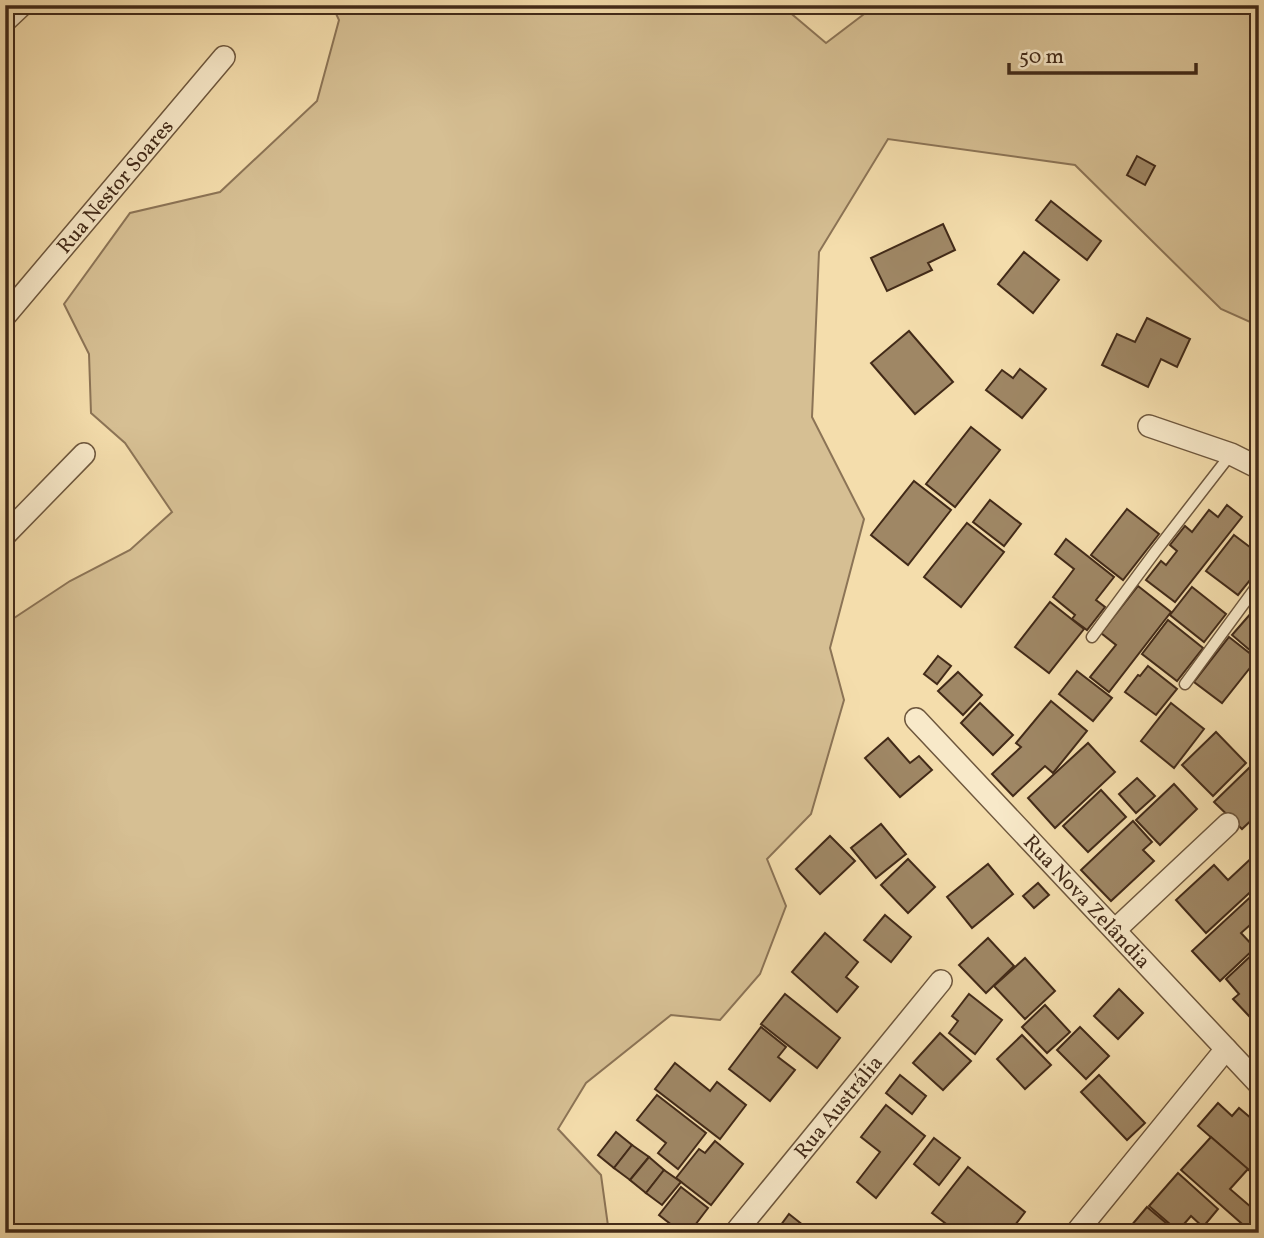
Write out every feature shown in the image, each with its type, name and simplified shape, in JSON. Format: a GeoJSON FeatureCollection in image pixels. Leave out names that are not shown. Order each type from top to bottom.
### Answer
{"type":"FeatureCollection","features":[{"type":"Feature","properties":{"kind":"street"},"geometry":{"type":"LineString","coordinates":[[5,21],[22,5]]}},
{"type":"Feature","properties":{"kind":"street","name":"Rua Nestor Soares"},"geometry":{"type":"LineString","coordinates":[[5,316],[224,57]]}},
{"type":"Feature","properties":{"kind":"street"},"geometry":{"type":"LineString","coordinates":[[1149,426],[1231,454],[1259,468]]}},
{"type":"Feature","properties":{"kind":"street"},"geometry":{"type":"LineString","coordinates":[[5,535],[84,453]]}},
{"type":"Feature","properties":{"kind":"street","name":"Rua Nova Zelândia"},"geometry":{"type":"LineString","coordinates":[[916,719],[1259,1084]]}},
{"type":"Feature","properties":{"kind":"street"},"geometry":{"type":"LineString","coordinates":[[1115,930],[1228,824]]}},
{"type":"Feature","properties":{"kind":"street","name":"Rua Austrália"},"geometry":{"type":"LineString","coordinates":[[735,1233],[941,981]]}},
{"type":"Feature","properties":{"kind":"street"},"geometry":{"type":"LineString","coordinates":[[1076,1233],[1226,1049]]}},
{"type":"Feature","properties":{"kind":"lane"},"geometry":{"type":"LineString","coordinates":[[1092,637],[1231,454]]}},
{"type":"Feature","properties":{"kind":"lane"},"geometry":{"type":"LineString","coordinates":[[1185,684],[1259,583]]}},
{"type":"Feature","properties":{"kind":"shaded area"},"geometry":{"type":"Polygon","coordinates":[[[332,5],[781,5],[826,43],[876,5],[1259,5],[1259,326],[1221,309],[1075,165],[888,139],[819,252],[812,417],[864,519],[830,648],[844,700],[811,814],[767,859],[786,906],[760,974],[720,1020],[671,1015],[586,1083],[558,1129],[601,1175],[609,1233],[5,1233],[5,624],[70,581],[130,550],[172,512],[125,443],[91,413],[89,354],[64,304],[130,213],[220,192],[317,101],[339,20],[332,5]]]}},
{"type":"Feature","properties":{"kind":"building"},"geometry":{"type":"Polygon","coordinates":[[[1137,156],[1155,166],[1145,185],[1127,175],[1137,156]]]}},
{"type":"Feature","properties":{"kind":"building"},"geometry":{"type":"Polygon","coordinates":[[[1051,201],[1101,241],[1087,260],[1036,220],[1051,201]]]}},
{"type":"Feature","properties":{"kind":"building"},"geometry":{"type":"Polygon","coordinates":[[[943,224],[955,250],[928,263],[932,270],[887,291],[871,258],[943,224]]]}},
{"type":"Feature","properties":{"kind":"building"},"geometry":{"type":"Polygon","coordinates":[[[1024,252],[1059,280],[1033,313],[998,284],[1024,252]]]}},
{"type":"Feature","properties":{"kind":"building"},"geometry":{"type":"Polygon","coordinates":[[[1147,318],[1190,339],[1177,367],[1161,359],[1148,387],[1102,365],[1117,334],[1135,342],[1147,318]]]}},
{"type":"Feature","properties":{"kind":"building"},"geometry":{"type":"Polygon","coordinates":[[[909,331],[953,382],[915,414],[871,363],[909,331]]]}},
{"type":"Feature","properties":{"kind":"building"},"geometry":{"type":"Polygon","coordinates":[[[1020,369],[1046,389],[1022,418],[986,390],[1002,370],[1013,378],[1020,369]]]}},
{"type":"Feature","properties":{"kind":"building"},"geometry":{"type":"Polygon","coordinates":[[[971,427],[1000,450],[955,507],[926,484],[971,427]]]}},
{"type":"Feature","properties":{"kind":"building"},"geometry":{"type":"Polygon","coordinates":[[[914,481],[951,510],[908,565],[871,535],[914,481]]]}},
{"type":"Feature","properties":{"kind":"building"},"geometry":{"type":"Polygon","coordinates":[[[990,500],[1021,524],[1004,546],[973,522],[990,500]]]}},
{"type":"Feature","properties":{"kind":"building"},"geometry":{"type":"Polygon","coordinates":[[[1227,505],[1242,517],[1175,602],[1146,580],[1161,561],[1166,565],[1177,551],[1170,545],[1185,526],[1192,532],[1209,510],[1218,517],[1227,505]]]}},
{"type":"Feature","properties":{"kind":"building"},"geometry":{"type":"Polygon","coordinates":[[[1127,509],[1159,534],[1123,580],[1091,555],[1127,509]]]}},
{"type":"Feature","properties":{"kind":"building"},"geometry":{"type":"Polygon","coordinates":[[[967,523],[1004,552],[961,607],[924,577],[967,523]]]}},
{"type":"Feature","properties":{"kind":"building"},"geometry":{"type":"Polygon","coordinates":[[[1234,535],[1259,554],[1259,569],[1238,595],[1206,571],[1234,535]]]}},
{"type":"Feature","properties":{"kind":"building"},"geometry":{"type":"Polygon","coordinates":[[[1066,539],[1114,577],[1096,600],[1105,607],[1087,630],[1072,619],[1075,615],[1053,597],[1074,569],[1055,554],[1066,539]]]}},
{"type":"Feature","properties":{"kind":"building"},"geometry":{"type":"Polygon","coordinates":[[[1138,586],[1171,612],[1109,692],[1090,677],[1116,645],[1101,633],[1138,586]]]}},
{"type":"Feature","properties":{"kind":"building"},"geometry":{"type":"Polygon","coordinates":[[[1192,587],[1226,614],[1204,642],[1170,615],[1192,587]]]}},
{"type":"Feature","properties":{"kind":"building"},"geometry":{"type":"Polygon","coordinates":[[[1050,602],[1084,629],[1049,673],[1015,647],[1050,602]]]}},
{"type":"Feature","properties":{"kind":"building"},"geometry":{"type":"Polygon","coordinates":[[[1259,604],[1259,658],[1232,635],[1259,604]]]}},
{"type":"Feature","properties":{"kind":"building"},"geometry":{"type":"Polygon","coordinates":[[[1168,620],[1203,648],[1177,681],[1142,654],[1168,620]]]}},
{"type":"Feature","properties":{"kind":"building"},"geometry":{"type":"Polygon","coordinates":[[[1229,637],[1257,659],[1222,703],[1194,682],[1229,637]]]}},
{"type":"Feature","properties":{"kind":"building"},"geometry":{"type":"Polygon","coordinates":[[[938,656],[951,666],[937,684],[924,674],[938,656]]]}},
{"type":"Feature","properties":{"kind":"building"},"geometry":{"type":"Polygon","coordinates":[[[1148,666],[1177,689],[1156,715],[1125,692],[1148,666]]]}},
{"type":"Feature","properties":{"kind":"building"},"geometry":{"type":"Polygon","coordinates":[[[1077,671],[1112,698],[1093,721],[1059,694],[1077,671]]]}},
{"type":"Feature","properties":{"kind":"building"},"geometry":{"type":"Polygon","coordinates":[[[958,672],[982,695],[963,715],[938,691],[958,672]]]}},
{"type":"Feature","properties":{"kind":"building"},"geometry":{"type":"Polygon","coordinates":[[[1051,701],[1087,731],[1053,773],[1045,766],[1013,796],[992,774],[1021,747],[1016,743],[1051,701]]]}},
{"type":"Feature","properties":{"kind":"building"},"geometry":{"type":"Polygon","coordinates":[[[980,703],[1013,735],[993,755],[961,723],[980,703]]]}},
{"type":"Feature","properties":{"kind":"building"},"geometry":{"type":"Polygon","coordinates":[[[1171,703],[1204,729],[1174,768],[1141,741],[1171,703]]]}},
{"type":"Feature","properties":{"kind":"building"},"geometry":{"type":"Polygon","coordinates":[[[1216,732],[1246,763],[1213,796],[1182,765],[1216,732]]]}},
{"type":"Feature","properties":{"kind":"building"},"geometry":{"type":"Polygon","coordinates":[[[888,738],[910,763],[919,756],[932,770],[900,797],[865,758],[888,738]]]}},
{"type":"Feature","properties":{"kind":"building"},"geometry":{"type":"Polygon","coordinates":[[[1088,743],[1115,772],[1055,828],[1028,798],[1088,743]]]}},
{"type":"Feature","properties":{"kind":"building"},"geometry":{"type":"Polygon","coordinates":[[[1249,768],[1259,778],[1259,813],[1242,829],[1214,802],[1249,768]]]}},
{"type":"Feature","properties":{"kind":"building"},"geometry":{"type":"Polygon","coordinates":[[[1137,778],[1155,796],[1136,813],[1119,794],[1137,778]]]}},
{"type":"Feature","properties":{"kind":"building"},"geometry":{"type":"Polygon","coordinates":[[[1174,784],[1197,809],[1160,845],[1136,820],[1174,784]]]}},
{"type":"Feature","properties":{"kind":"building"},"geometry":{"type":"Polygon","coordinates":[[[1101,790],[1126,817],[1088,852],[1063,826],[1101,790]]]}},
{"type":"Feature","properties":{"kind":"building"},"geometry":{"type":"Polygon","coordinates":[[[1133,821],[1152,842],[1143,850],[1154,861],[1111,901],[1081,870],[1133,821]]]}},
{"type":"Feature","properties":{"kind":"building"},"geometry":{"type":"Polygon","coordinates":[[[881,824],[906,854],[876,878],[851,848],[881,824]]]}},
{"type":"Feature","properties":{"kind":"building"},"geometry":{"type":"Polygon","coordinates":[[[830,836],[855,861],[820,894],[796,869],[830,836]]]}},
{"type":"Feature","properties":{"kind":"building"},"geometry":{"type":"Polygon","coordinates":[[[1259,851],[1259,884],[1206,933],[1176,900],[1214,865],[1228,880],[1259,851]]]}},
{"type":"Feature","properties":{"kind":"building"},"geometry":{"type":"Polygon","coordinates":[[[908,859],[935,887],[908,913],[881,885],[908,859]]]}},
{"type":"Feature","properties":{"kind":"building"},"geometry":{"type":"Polygon","coordinates":[[[988,864],[1013,894],[972,928],[947,897],[988,864]]]}},
{"type":"Feature","properties":{"kind":"building"},"geometry":{"type":"Polygon","coordinates":[[[1038,883],[1049,895],[1034,908],[1023,896],[1038,883]]]}},
{"type":"Feature","properties":{"kind":"building"},"geometry":{"type":"Polygon","coordinates":[[[1259,889],[1259,917],[1241,933],[1255,948],[1220,981],[1192,951],[1259,889]]]}},
{"type":"Feature","properties":{"kind":"building"},"geometry":{"type":"Polygon","coordinates":[[[885,915],[911,937],[891,962],[864,940],[885,915]]]}},
{"type":"Feature","properties":{"kind":"building"},"geometry":{"type":"Polygon","coordinates":[[[825,933],[858,962],[846,977],[858,987],[837,1012],[792,972],[825,933]]]}},
{"type":"Feature","properties":{"kind":"building"},"geometry":{"type":"Polygon","coordinates":[[[988,938],[1014,966],[986,993],[959,965],[988,938]]]}},
{"type":"Feature","properties":{"kind":"building"},"geometry":{"type":"Polygon","coordinates":[[[1257,950],[1259,1007],[1249,1016],[1233,999],[1239,994],[1226,979],[1257,950]]]}},
{"type":"Feature","properties":{"kind":"building"},"geometry":{"type":"Polygon","coordinates":[[[1025,958],[1055,991],[1025,1019],[994,986],[1025,958]]]}},
{"type":"Feature","properties":{"kind":"building"},"geometry":{"type":"Polygon","coordinates":[[[1119,989],[1143,1013],[1118,1039],[1094,1016],[1119,989]]]}},
{"type":"Feature","properties":{"kind":"building"},"geometry":{"type":"Polygon","coordinates":[[[785,994],[840,1038],[817,1068],[761,1024],[785,994]]]}},
{"type":"Feature","properties":{"kind":"building"},"geometry":{"type":"Polygon","coordinates":[[[969,994],[1002,1020],[975,1054],[949,1033],[958,1021],[952,1016],[969,994]]]}},
{"type":"Feature","properties":{"kind":"building"},"geometry":{"type":"Polygon","coordinates":[[[1045,1005],[1070,1032],[1047,1053],[1022,1027],[1045,1005]]]}},
{"type":"Feature","properties":{"kind":"building"},"geometry":{"type":"Polygon","coordinates":[[[761,1027],[786,1047],[778,1057],[795,1070],[770,1101],[729,1069],[761,1027]]]}},
{"type":"Feature","properties":{"kind":"building"},"geometry":{"type":"Polygon","coordinates":[[[1080,1027],[1109,1056],[1086,1079],[1057,1050],[1080,1027]]]}},
{"type":"Feature","properties":{"kind":"building"},"geometry":{"type":"Polygon","coordinates":[[[940,1033],[971,1061],[943,1090],[913,1063],[940,1033]]]}},
{"type":"Feature","properties":{"kind":"building"},"geometry":{"type":"Polygon","coordinates":[[[1022,1035],[1051,1065],[1025,1089],[997,1059],[1022,1035]]]}},
{"type":"Feature","properties":{"kind":"building"},"geometry":{"type":"Polygon","coordinates":[[[675,1063],[710,1091],[717,1082],[746,1105],[720,1139],[655,1089],[675,1063]]]}},
{"type":"Feature","properties":{"kind":"building"},"geometry":{"type":"Polygon","coordinates":[[[900,1075],[926,1096],[912,1114],[886,1093],[900,1075]]]}},
{"type":"Feature","properties":{"kind":"building"},"geometry":{"type":"Polygon","coordinates":[[[1099,1075],[1145,1123],[1127,1140],[1081,1092],[1099,1075]]]}},
{"type":"Feature","properties":{"kind":"building"},"geometry":{"type":"Polygon","coordinates":[[[657,1095],[706,1133],[678,1169],[658,1153],[666,1143],[637,1120],[657,1095]]]}},
{"type":"Feature","properties":{"kind":"building"},"geometry":{"type":"Polygon","coordinates":[[[1218,1103],[1232,1116],[1239,1108],[1259,1125],[1259,1179],[1198,1126],[1218,1103]]]}},
{"type":"Feature","properties":{"kind":"building"},"geometry":{"type":"Polygon","coordinates":[[[886,1105],[925,1136],[876,1198],[857,1182],[880,1152],[861,1137],[886,1105]]]}},
{"type":"Feature","properties":{"kind":"building"},"geometry":{"type":"Polygon","coordinates":[[[616,1132],[632,1145],[614,1168],[598,1155],[616,1132]]]}},
{"type":"Feature","properties":{"kind":"building"},"geometry":{"type":"Polygon","coordinates":[[[1211,1137],[1248,1169],[1230,1189],[1259,1214],[1259,1219],[1249,1230],[1181,1170],[1211,1137]]]}},
{"type":"Feature","properties":{"kind":"building"},"geometry":{"type":"Polygon","coordinates":[[[934,1138],[960,1158],[939,1185],[914,1164],[934,1138]]]}},
{"type":"Feature","properties":{"kind":"building"},"geometry":{"type":"Polygon","coordinates":[[[715,1141],[743,1164],[711,1205],[676,1178],[699,1149],[705,1153],[715,1141]]]}},
{"type":"Feature","properties":{"kind":"building"},"geometry":{"type":"Polygon","coordinates":[[[632,1145],[649,1157],[630,1180],[614,1168],[632,1145]]]}},
{"type":"Feature","properties":{"kind":"building"},"geometry":{"type":"Polygon","coordinates":[[[649,1157],[664,1170],[646,1193],[630,1180],[649,1157]]]}},
{"type":"Feature","properties":{"kind":"building"},"geometry":{"type":"Polygon","coordinates":[[[968,1167],[1025,1212],[1009,1233],[958,1233],[932,1213],[968,1167]]]}},
{"type":"Feature","properties":{"kind":"building"},"geometry":{"type":"Polygon","coordinates":[[[664,1170],[681,1182],[662,1205],[646,1193],[664,1170]]]}},
{"type":"Feature","properties":{"kind":"building"},"geometry":{"type":"Polygon","coordinates":[[[1178,1173],[1218,1209],[1203,1227],[1191,1216],[1178,1231],[1149,1206],[1178,1173]]]}},
{"type":"Feature","properties":{"kind":"building"},"geometry":{"type":"Polygon","coordinates":[[[681,1187],[708,1208],[689,1233],[682,1233],[659,1215],[681,1187]]]}},
{"type":"Feature","properties":{"kind":"building"},"geometry":{"type":"Polygon","coordinates":[[[1147,1207],[1178,1233],[1125,1233],[1147,1207]]]}},
{"type":"Feature","properties":{"kind":"building"},"geometry":{"type":"Polygon","coordinates":[[[789,1214],[813,1233],[775,1233],[789,1214]]]}}]}
